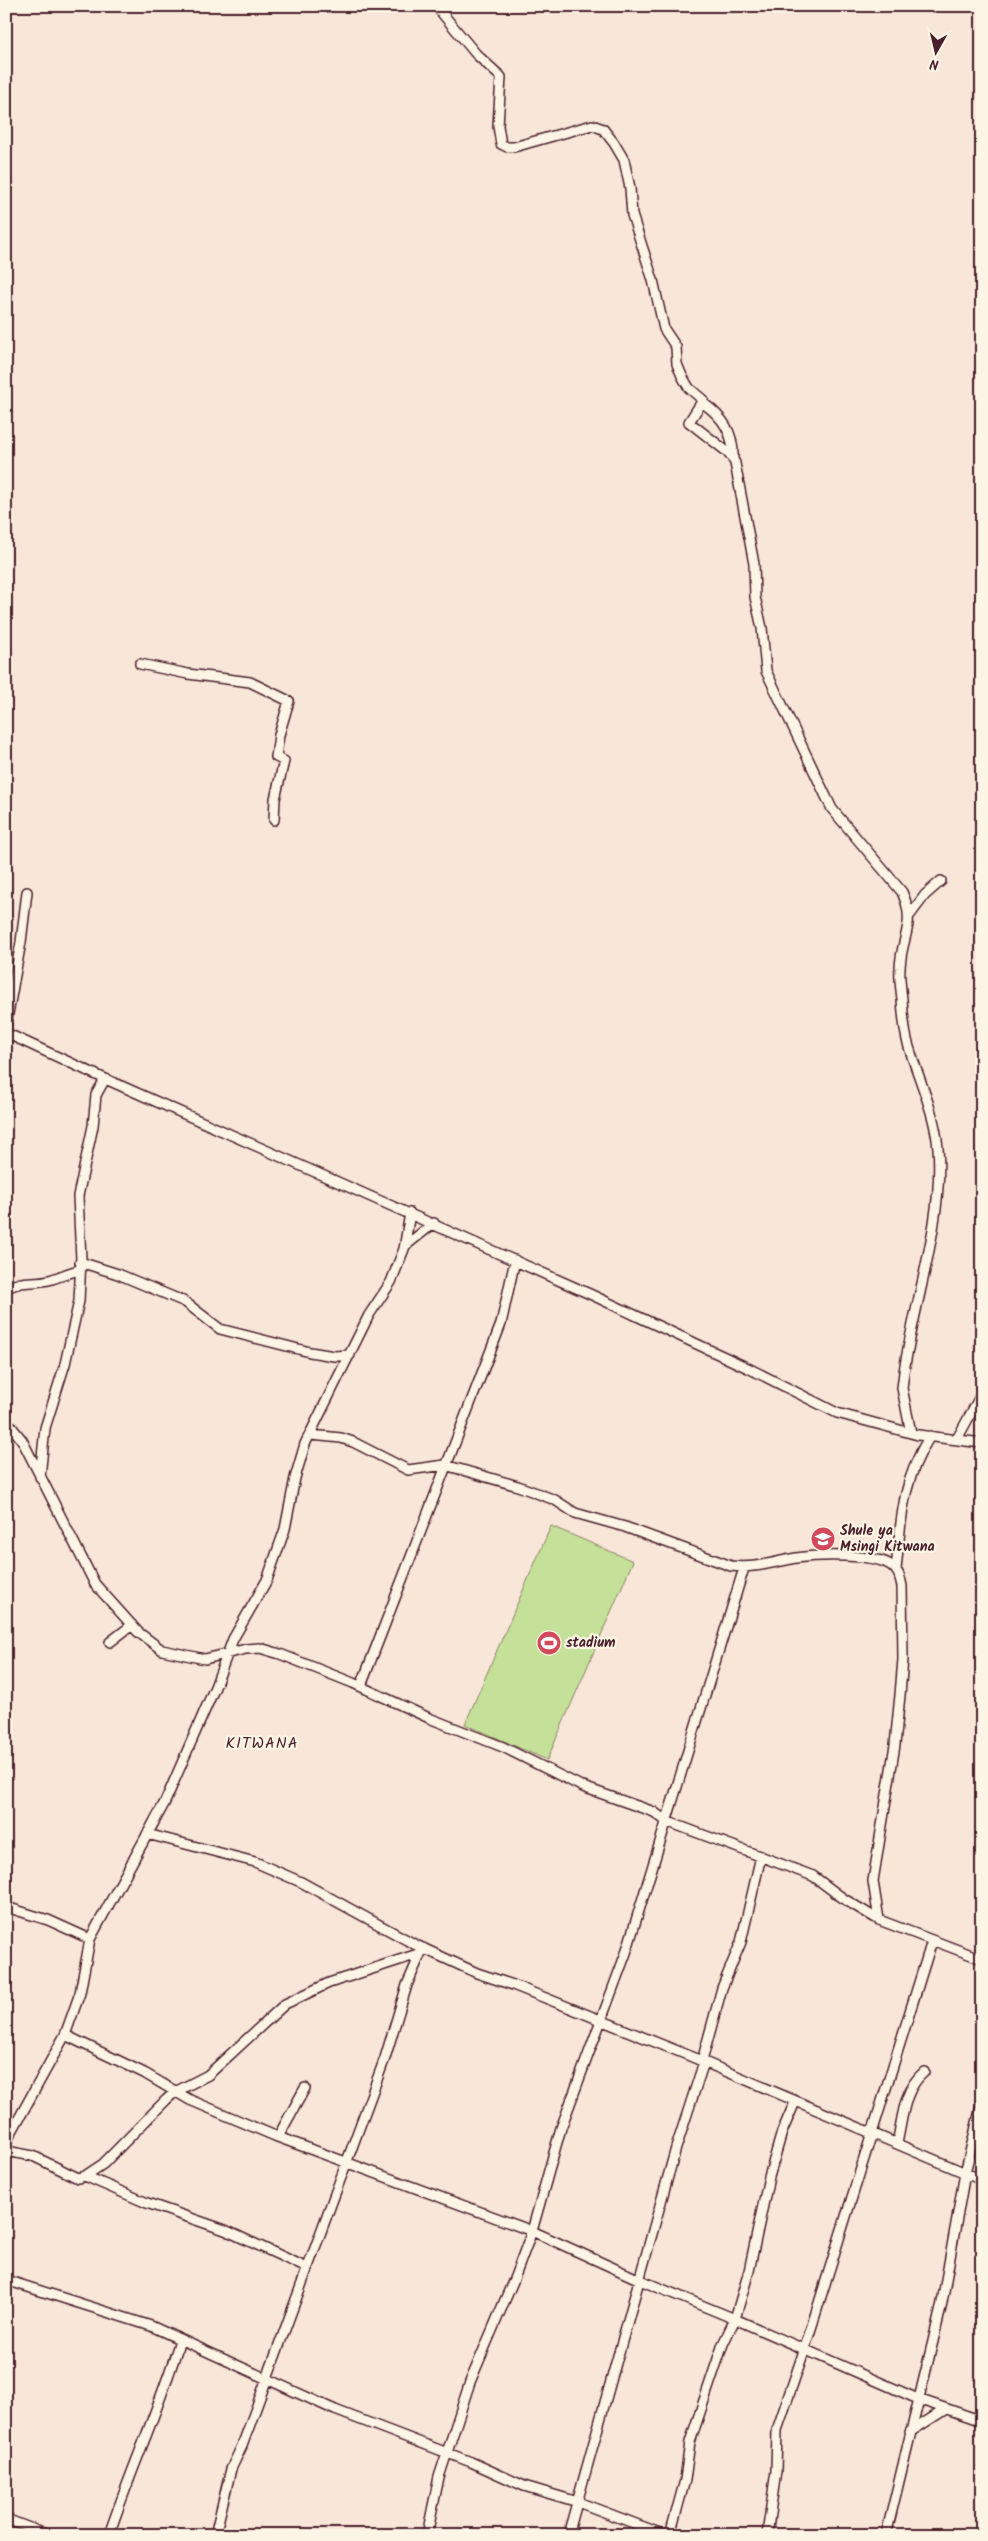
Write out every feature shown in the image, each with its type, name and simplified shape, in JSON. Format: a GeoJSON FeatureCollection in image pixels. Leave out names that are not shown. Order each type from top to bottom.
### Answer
{"type":"FeatureCollection","features":[{"type":"Feature","properties":{"kind":"street"},"geometry":{"type":"LineString","coordinates":[[436,6],[476,54],[502,77],[498,126],[501,144],[507,147],[514,147],[592,125],[603,129],[614,143],[626,169],[632,215],[653,280],[664,329],[676,346],[678,364],[682,376],[689,388],[702,397],[703,403],[717,413],[726,424],[734,446],[733,459],[754,564],[756,597],[762,628],[766,671],[832,809],[902,892],[908,906],[910,915],[900,968],[903,1014],[908,1046],[921,1076],[931,1116],[938,1147],[939,1168],[926,1268],[902,1388],[911,1433]]}},
{"type":"Feature","properties":{"kind":"street"},"geometry":{"type":"LineString","coordinates":[[703,403],[690,418],[690,425],[710,438],[733,459]]}},
{"type":"Feature","properties":{"kind":"street"},"geometry":{"type":"LineString","coordinates":[[140,664],[188,674],[250,682],[289,701],[279,735],[276,758],[284,761],[274,799],[274,820]]}},
{"type":"Feature","properties":{"kind":"street"},"geometry":{"type":"LineString","coordinates":[[910,915],[925,895],[941,881]]}},
{"type":"Feature","properties":{"kind":"street"},"geometry":{"type":"LineString","coordinates":[[6,1025],[21,942],[27,892]]}},
{"type":"Feature","properties":{"kind":"street"},"geometry":{"type":"LineString","coordinates":[[6,1032],[105,1079],[434,1223],[748,1368],[837,1413],[911,1433],[982,1443]]}},
{"type":"Feature","properties":{"kind":"street"},"geometry":{"type":"LineString","coordinates":[[40,1478],[49,1412],[74,1331],[79,1301],[78,1196],[93,1126],[96,1095],[105,1079]]}},
{"type":"Feature","properties":{"kind":"street"},"geometry":{"type":"LineString","coordinates":[[6,2142],[65,2035],[80,1993],[90,1939],[165,1802],[243,1620],[267,1580],[280,1544],[298,1463],[369,1315],[391,1282],[404,1246],[410,1213]]}},
{"type":"Feature","properties":{"kind":"street"},"geometry":{"type":"LineString","coordinates":[[404,1246],[434,1223]]}},
{"type":"Feature","properties":{"kind":"street"},"geometry":{"type":"LineString","coordinates":[[360,1686],[501,1324],[514,1260]]}},
{"type":"Feature","properties":{"kind":"street"},"geometry":{"type":"LineString","coordinates":[[6,1289],[23,1281],[48,1280],[80,1266],[118,1274],[185,1302],[209,1323],[228,1332],[321,1354],[350,1355]]}},
{"type":"Feature","properties":{"kind":"street"},"geometry":{"type":"LineString","coordinates":[[957,1440],[982,1393]]}},
{"type":"Feature","properties":{"kind":"street"},"geometry":{"type":"LineString","coordinates":[[6,1420],[22,1440],[95,1584],[132,1625],[162,1650],[205,1659],[246,1649],[260,1648],[295,1659],[429,1718],[503,1747],[584,1787],[654,1812],[666,1821],[813,1876],[844,1899],[879,1920],[982,1959]]}},
{"type":"Feature","properties":{"kind":"street"},"geometry":{"type":"LineString","coordinates":[[311,1435],[341,1438],[408,1470],[445,1465],[518,1486],[554,1500],[575,1513],[608,1522],[731,1566],[744,1568],[768,1565],[796,1558],[837,1556],[884,1561],[896,1570]]}},
{"type":"Feature","properties":{"kind":"street"},"geometry":{"type":"LineString","coordinates":[[879,1920],[874,1881],[895,1745],[903,1659],[902,1586],[896,1570],[898,1536],[907,1485],[914,1465],[930,1436]]}},
{"type":"Feature","properties":{"kind":"street"},"geometry":{"type":"LineString","coordinates":[[427,2535],[439,2476],[479,2358],[514,2279],[532,2232],[561,2128],[626,1953],[744,1568]]}},
{"type":"Feature","properties":{"kind":"street"},"geometry":{"type":"LineString","coordinates":[[110,1642],[132,1625]]}},
{"type":"Feature","properties":{"kind":"street"},"geometry":{"type":"LineString","coordinates":[[147,1834],[255,1862],[301,1882],[422,1951],[703,2061],[795,2102],[982,2180]]}},
{"type":"Feature","properties":{"kind":"street"},"geometry":{"type":"LineString","coordinates":[[568,2535],[722,1988],[741,1942],[761,1856]]}},
{"type":"Feature","properties":{"kind":"street"},"geometry":{"type":"LineString","coordinates":[[6,1907],[48,1920],[90,1939]]}},
{"type":"Feature","properties":{"kind":"street"},"geometry":{"type":"LineString","coordinates":[[767,2535],[776,2471],[777,2430],[804,2351],[932,1941]]}},
{"type":"Feature","properties":{"kind":"street"},"geometry":{"type":"LineString","coordinates":[[6,2151],[33,2156],[78,2178],[85,2176],[103,2164],[114,2150],[176,2092],[208,2076],[286,2004],[329,1983],[422,1951]]}},
{"type":"Feature","properties":{"kind":"street"},"geometry":{"type":"LineString","coordinates":[[215,2535],[230,2469],[242,2446],[385,2058],[407,1985],[422,1951]]}},
{"type":"Feature","properties":{"kind":"street"},"geometry":{"type":"LineString","coordinates":[[65,2035],[144,2073],[176,2092],[278,2137],[532,2232],[918,2399],[982,2420]]}},
{"type":"Feature","properties":{"kind":"street"},"geometry":{"type":"LineString","coordinates":[[897,2143],[904,2106],[916,2079],[924,2072]]}},
{"type":"Feature","properties":{"kind":"street"},"geometry":{"type":"LineString","coordinates":[[278,2137],[305,2088]]}},
{"type":"Feature","properties":{"kind":"street"},"geometry":{"type":"LineString","coordinates":[[670,2535],[685,2480],[690,2442],[723,2344],[735,2319],[749,2270],[769,2177],[782,2132],[795,2102]]}},
{"type":"Feature","properties":{"kind":"street"},"geometry":{"type":"LineString","coordinates":[[886,2535],[941,2308],[965,2173],[982,2102]]}},
{"type":"Feature","properties":{"kind":"street"},"geometry":{"type":"LineString","coordinates":[[85,2176],[146,2203],[225,2230],[307,2268]]}},
{"type":"Feature","properties":{"kind":"street"},"geometry":{"type":"LineString","coordinates":[[6,2280],[131,2319],[267,2378],[334,2410],[389,2429],[524,2486],[578,2502],[665,2535]]}},
{"type":"Feature","properties":{"kind":"street"},"geometry":{"type":"LineString","coordinates":[[109,2535],[134,2464],[153,2421],[180,2340]]}},
{"type":"Feature","properties":{"kind":"street"},"geometry":{"type":"LineString","coordinates":[[910,2432],[946,2409]]}},
{"type":"Feature","properties":{"kind":"street"},"geometry":{"type":"LineString","coordinates":[[6,2519],[48,2535]]}},
{"type":"Feature","properties":{"kind":"green space","name":"stadium"},"geometry":{"type":"Polygon","coordinates":[[[551,1526],[633,1561],[547,1760],[465,1724],[551,1526]]]}},
{"type":"Feature","properties":{"kind":"place","name":"Shule ya Msingi Kitwana"},"geometry":{"type":"Point","coordinates":[823,1539]}},
{"type":"Feature","properties":{"kind":"place","name":"stadium"},"geometry":{"type":"Point","coordinates":[549,1643]}},
{"type":"Feature","properties":{"kind":"district","name":"KITWANA"},"geometry":{"type":"Point","coordinates":[262,1743]}}]}
